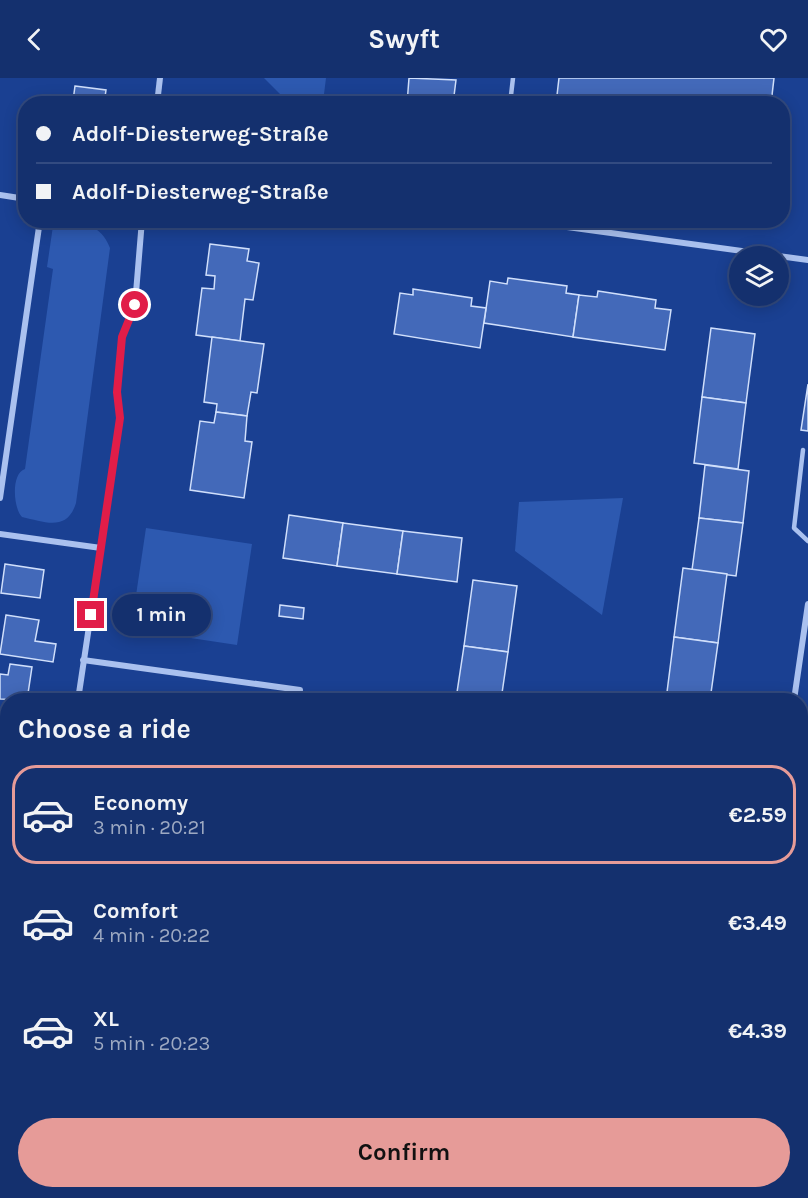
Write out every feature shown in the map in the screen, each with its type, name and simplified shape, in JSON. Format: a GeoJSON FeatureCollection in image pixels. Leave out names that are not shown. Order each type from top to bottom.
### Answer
{"type":"FeatureCollection","features":[{"type":"Feature","properties":{"kind":"street"},"geometry":{"type":"LineString","coordinates":[[158,96],[160,78]]}},
{"type":"Feature","properties":{"kind":"street"},"geometry":{"type":"LineString","coordinates":[[0,195],[18,198]]}},
{"type":"Feature","properties":{"kind":"street"},"geometry":{"type":"LineString","coordinates":[[0,498],[39,228]]}},
{"type":"Feature","properties":{"kind":"street"},"geometry":{"type":"LineString","coordinates":[[79,693],[120,418],[117,392],[122,337],[135,305],[141,228]]}},
{"type":"Feature","properties":{"kind":"street"},"geometry":{"type":"LineString","coordinates":[[574,228],[808,260]]}},
{"type":"Feature","properties":{"kind":"street"},"geometry":{"type":"LineString","coordinates":[[0,534],[102,548]]}},
{"type":"Feature","properties":{"kind":"street"},"geometry":{"type":"LineString","coordinates":[[795,693],[808,604]]}},
{"type":"Feature","properties":{"kind":"street"},"geometry":{"type":"LineString","coordinates":[[83,660],[300,690]]}},
{"type":"Feature","properties":{"kind":"lane"},"geometry":{"type":"LineString","coordinates":[[511,96],[513,78]]}},
{"type":"Feature","properties":{"kind":"lane"},"geometry":{"type":"LineString","coordinates":[[803,450],[794,528],[808,541]]}},
{"type":"Feature","properties":{"kind":"shaded area"},"geometry":{"type":"Polygon","coordinates":[[[264,78],[326,78],[324,96],[282,96],[264,78]]]}},
{"type":"Feature","properties":{"kind":"shaded area"},"geometry":{"type":"Polygon","coordinates":[[[53,228],[93,228],[102,234],[110,248],[76,503],[67,518],[54,523],[22,517],[15,499],[17,477],[25,469],[53,269],[47,267],[53,228]]]}},
{"type":"Feature","properties":{"kind":"shaded area"},"geometry":{"type":"Polygon","coordinates":[[[623,498],[602,615],[515,551],[519,502],[623,498]]]}},
{"type":"Feature","properties":{"kind":"shaded area"},"geometry":{"type":"Polygon","coordinates":[[[146,528],[252,544],[237,645],[131,629],[146,528]]]}},
{"type":"Feature","properties":{"kind":"building"},"geometry":{"type":"Polygon","coordinates":[[[409,78],[456,80],[454,96],[408,96],[409,78]]]}},
{"type":"Feature","properties":{"kind":"building"},"geometry":{"type":"Polygon","coordinates":[[[559,78],[774,78],[772,96],[557,96],[559,78]]]}},
{"type":"Feature","properties":{"kind":"building"},"geometry":{"type":"Polygon","coordinates":[[[75,86],[106,90],[105,96],[74,96],[75,86]]]}},
{"type":"Feature","properties":{"kind":"building"},"geometry":{"type":"Polygon","coordinates":[[[210,244],[249,249],[247,261],[259,263],[253,300],[245,299],[240,341],[196,335],[202,288],[214,289],[215,276],[206,275],[210,244]]]}},
{"type":"Feature","properties":{"kind":"building"},"geometry":{"type":"Polygon","coordinates":[[[508,278],[567,286],[566,293],[579,295],[573,337],[484,323],[490,281],[507,284],[508,278]]]}},
{"type":"Feature","properties":{"kind":"building"},"geometry":{"type":"Polygon","coordinates":[[[413,289],[472,298],[471,306],[486,308],[480,348],[394,334],[400,293],[413,295],[413,289]]]}},
{"type":"Feature","properties":{"kind":"building"},"geometry":{"type":"Polygon","coordinates":[[[598,291],[656,300],[655,308],[671,310],[665,350],[573,337],[579,295],[597,297],[598,291]]]}},
{"type":"Feature","properties":{"kind":"building"},"geometry":{"type":"Polygon","coordinates":[[[711,328],[755,334],[746,403],[702,397],[711,328]]]}},
{"type":"Feature","properties":{"kind":"building"},"geometry":{"type":"Polygon","coordinates":[[[212,337],[264,344],[257,393],[251,392],[247,416],[216,412],[217,404],[204,402],[212,337]]]}},
{"type":"Feature","properties":{"kind":"building"},"geometry":{"type":"Polygon","coordinates":[[[808,384],[808,431],[801,430],[808,384]]]}},
{"type":"Feature","properties":{"kind":"building"},"geometry":{"type":"Polygon","coordinates":[[[702,397],[746,403],[738,469],[694,463],[702,397]]]}},
{"type":"Feature","properties":{"kind":"building"},"geometry":{"type":"Polygon","coordinates":[[[216,412],[247,416],[245,441],[252,442],[244,498],[190,490],[200,421],[214,423],[216,412]]]}},
{"type":"Feature","properties":{"kind":"building"},"geometry":{"type":"Polygon","coordinates":[[[705,465],[749,471],[743,523],[699,518],[705,465]]]}},
{"type":"Feature","properties":{"kind":"building"},"geometry":{"type":"Polygon","coordinates":[[[289,515],[343,523],[337,566],[283,558],[289,515]]]}},
{"type":"Feature","properties":{"kind":"building"},"geometry":{"type":"Polygon","coordinates":[[[699,518],[743,523],[736,576],[692,570],[699,518]]]}},
{"type":"Feature","properties":{"kind":"building"},"geometry":{"type":"Polygon","coordinates":[[[343,523],[403,531],[397,574],[337,566],[343,523]]]}},
{"type":"Feature","properties":{"kind":"building"},"geometry":{"type":"Polygon","coordinates":[[[403,531],[462,538],[457,582],[397,574],[403,531]]]}},
{"type":"Feature","properties":{"kind":"building"},"geometry":{"type":"Polygon","coordinates":[[[5,564],[44,570],[40,598],[1,593],[5,564]]]}},
{"type":"Feature","properties":{"kind":"building"},"geometry":{"type":"Polygon","coordinates":[[[683,568],[727,574],[718,643],[674,637],[683,568]]]}},
{"type":"Feature","properties":{"kind":"building"},"geometry":{"type":"Polygon","coordinates":[[[473,580],[517,586],[508,652],[464,646],[473,580]]]}},
{"type":"Feature","properties":{"kind":"building"},"geometry":{"type":"Polygon","coordinates":[[[280,605],[304,608],[303,619],[279,616],[280,605]]]}},
{"type":"Feature","properties":{"kind":"building"},"geometry":{"type":"Polygon","coordinates":[[[6,615],[39,620],[35,641],[56,644],[53,662],[0,654],[6,615]]]}},
{"type":"Feature","properties":{"kind":"building"},"geometry":{"type":"Polygon","coordinates":[[[674,637],[718,643],[711,693],[667,693],[674,637]]]}},
{"type":"Feature","properties":{"kind":"building"},"geometry":{"type":"Polygon","coordinates":[[[464,646],[508,652],[502,693],[457,693],[464,646]]]}},
{"type":"Feature","properties":{"kind":"building"},"geometry":{"type":"Polygon","coordinates":[[[10,664],[32,667],[28,693],[0,693],[0,674],[8,675],[10,664]]]}},
{"type":"Feature","properties":{"kind":"route"},"geometry":{"type":"LineString","coordinates":[[91,615],[120,418],[117,392],[122,337],[135,305]]}}]}
